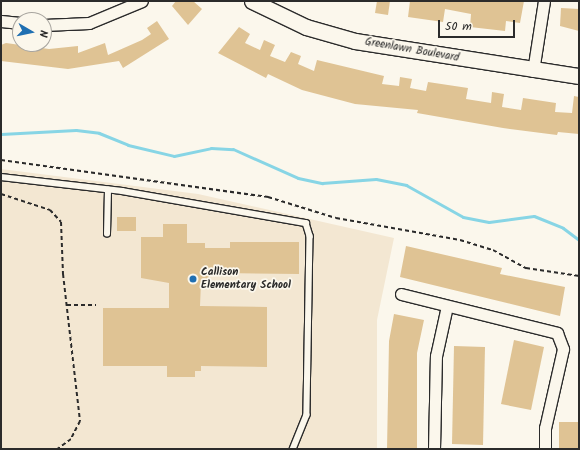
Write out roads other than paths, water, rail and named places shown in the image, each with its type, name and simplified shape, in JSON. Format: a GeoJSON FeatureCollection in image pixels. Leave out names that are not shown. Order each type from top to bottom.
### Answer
{"type":"FeatureCollection","features":[{"type":"Feature","properties":{"kind":"street"},"geometry":{"type":"LineString","coordinates":[[52,25],[89,23],[142,1]]}},
{"type":"Feature","properties":{"kind":"street","name":"Greenlawn Boulevard"},"geometry":{"type":"LineString","coordinates":[[252,1],[331,35],[533,71],[579,76]]}},
{"type":"Feature","properties":{"kind":"street"},"geometry":{"type":"LineString","coordinates":[[533,71],[544,1]]}},
{"type":"Feature","properties":{"kind":"street"},"geometry":{"type":"LineString","coordinates":[[1,22],[12,23]]}},
{"type":"Feature","properties":{"kind":"street"},"geometry":{"type":"LineString","coordinates":[[400,294],[548,328],[562,339],[545,449]]}},
{"type":"Feature","properties":{"kind":"street"},"geometry":{"type":"LineString","coordinates":[[434,449],[436,356],[447,306]]}},
{"type":"Feature","properties":{"kind":"lane"},"geometry":{"type":"LineString","coordinates":[[1,177],[108,190],[306,223],[310,236],[307,415],[293,449]]}},
{"type":"Feature","properties":{"kind":"lane"},"geometry":{"type":"LineString","coordinates":[[106,234],[108,190]]}},
{"type":"Feature","properties":{"kind":"waterway"},"geometry":{"type":"LineString","coordinates":[[1,134],[76,130],[99,133],[128,145],[174,156],[211,148],[233,149],[298,178],[322,183],[376,179],[406,185],[463,217],[489,222],[534,216],[563,228],[579,240]]}},
{"type":"Feature","properties":{"kind":"place","name":"Callison Elementary School"},"geometry":{"type":"Point","coordinates":[193,279]}}]}
